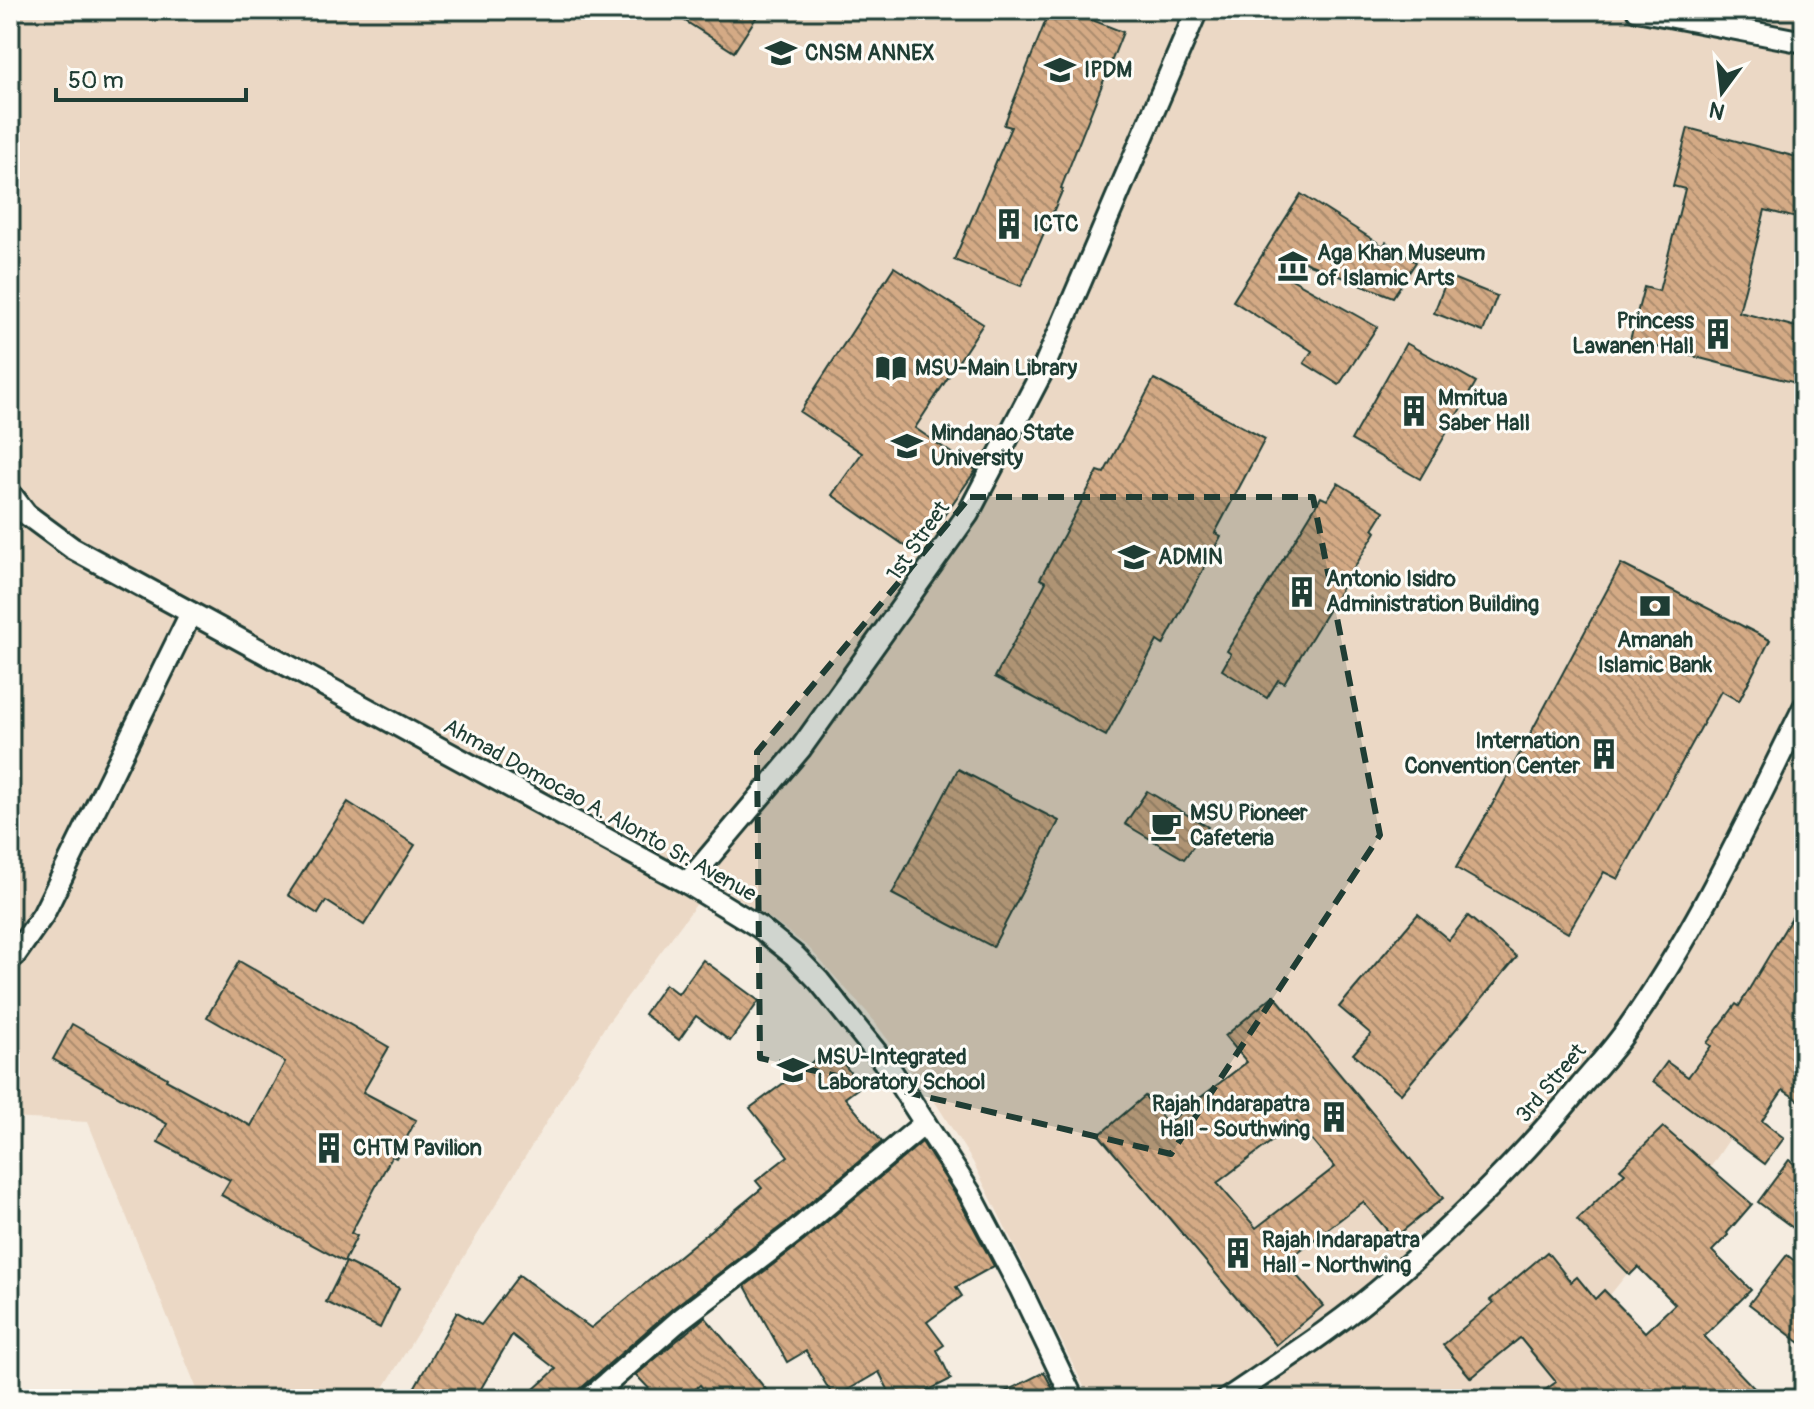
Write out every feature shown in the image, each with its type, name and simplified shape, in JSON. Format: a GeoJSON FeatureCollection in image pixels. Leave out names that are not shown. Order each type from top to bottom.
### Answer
{"type":"FeatureCollection","features":[{"type":"Feature","properties":{"kind":"street","name":"1st Street"},"geometry":{"type":"LineString","coordinates":[[687,883],[801,748],[968,514],[1041,374],[1197,10]]}},
{"type":"Feature","properties":{"kind":"street"},"geometry":{"type":"LineString","coordinates":[[1637,10],[1804,42]]}},
{"type":"Feature","properties":{"kind":"street","name":"Ahmad Domocao A. Alonto Sr. Avenue"},"geometry":{"type":"LineString","coordinates":[[10,493],[26,514],[72,548],[687,883],[759,927],[795,956],[892,1072],[970,1193],[1073,1399]]}},
{"type":"Feature","properties":{"kind":"street"},"geometry":{"type":"LineString","coordinates":[[10,959],[43,915],[191,613]]}},
{"type":"Feature","properties":{"kind":"street","name":"3rd Street"},"geometry":{"type":"LineString","coordinates":[[1227,1399],[1288,1358],[1392,1280],[1547,1127],[1626,1032],[1682,942],[1739,842],[1804,707]]}},
{"type":"Feature","properties":{"kind":"street"},"geometry":{"type":"LineString","coordinates":[[589,1399],[682,1318],[796,1231],[925,1123]]}},
{"type":"Feature","properties":{"kind":"highlighted area"},"geometry":{"type":"Polygon","coordinates":[[[970,497],[1313,497],[1380,835],[1171,1154],[760,1058],[757,752],[970,497]]]}},
{"type":"Feature","properties":{"kind":"shaded area","name":"Mindanao State University"},"geometry":{"type":"Polygon","coordinates":[[[10,10],[1804,10],[1804,1029],[1697,1187],[1568,1347],[1546,1399],[1090,1399],[973,1162],[937,1105],[867,1012],[808,947],[713,882],[604,1028],[377,1399],[201,1399],[88,1122],[10,1118],[10,10]]]}},
{"type":"Feature","properties":{"kind":"building"},"geometry":{"type":"Polygon","coordinates":[[[668,10],[761,10],[734,52],[668,10]]]}},
{"type":"Feature","properties":{"kind":"building"},"geometry":{"type":"Polygon","coordinates":[[[1050,10],[1067,10],[1123,32],[1063,189],[1021,286],[954,260],[1011,127],[1004,125],[1050,10]]]}},
{"type":"Feature","properties":{"kind":"building"},"geometry":{"type":"Polygon","coordinates":[[[1688,128],[1804,159],[1804,220],[1765,210],[1739,312],[1804,329],[1804,385],[1630,340],[1644,287],[1659,291],[1685,189],[1673,186],[1688,128]]]}},
{"type":"Feature","properties":{"kind":"building"},"geometry":{"type":"Polygon","coordinates":[[[1301,194],[1383,246],[1386,242],[1416,262],[1393,297],[1299,260],[1290,278],[1377,327],[1339,385],[1304,363],[1312,351],[1233,301],[1301,194]]]}},
{"type":"Feature","properties":{"kind":"building","name":"MSU-Main Library"},"geometry":{"type":"Polygon","coordinates":[[[894,267],[983,324],[915,428],[976,470],[917,554],[832,495],[862,453],[800,412],[894,267]]]}},
{"type":"Feature","properties":{"kind":"building"},"geometry":{"type":"Polygon","coordinates":[[[1447,279],[1455,279],[1497,296],[1483,332],[1434,313],[1447,279]]]}},
{"type":"Feature","properties":{"kind":"building","name":"Mmitua Saber Hall"},"geometry":{"type":"Polygon","coordinates":[[[1406,343],[1476,382],[1420,479],[1351,440],[1406,343]]]}},
{"type":"Feature","properties":{"kind":"building"},"geometry":{"type":"Polygon","coordinates":[[[1154,379],[1265,439],[1215,533],[1221,536],[1163,645],[1157,641],[1106,736],[995,677],[1046,582],[1040,579],[1098,471],[1104,473],[1154,379]]]}},
{"type":"Feature","properties":{"kind":"building","name":"Antonio Isidro Administration Building"},"geometry":{"type":"Polygon","coordinates":[[[1338,483],[1384,511],[1373,529],[1376,532],[1284,683],[1278,680],[1267,698],[1222,670],[1231,654],[1227,651],[1321,497],[1327,500],[1338,483]]]}},
{"type":"Feature","properties":{"kind":"building"},"geometry":{"type":"Polygon","coordinates":[[[1621,564],[1770,640],[1739,701],[1721,691],[1618,879],[1604,872],[1568,933],[1456,868],[1621,564]]]}},
{"type":"Feature","properties":{"kind":"building"},"geometry":{"type":"Polygon","coordinates":[[[958,769],[1059,821],[993,947],[892,894],[958,769]]]}},
{"type":"Feature","properties":{"kind":"building","name":"MSU Pioneer Cafeteria"},"geometry":{"type":"Polygon","coordinates":[[[1147,791],[1208,827],[1184,859],[1125,824],[1147,791]]]}},
{"type":"Feature","properties":{"kind":"building"},"geometry":{"type":"Polygon","coordinates":[[[348,802],[415,845],[364,925],[326,901],[318,914],[288,895],[348,802]]]}},
{"type":"Feature","properties":{"kind":"building"},"geometry":{"type":"Polygon","coordinates":[[[1804,897],[1804,1104],[1783,1090],[1762,1121],[1784,1138],[1765,1164],[1653,1081],[1667,1062],[1688,1077],[1711,1046],[1707,1043],[1736,1004],[1739,1006],[1804,897]]]}},
{"type":"Feature","properties":{"kind":"building"},"geometry":{"type":"Polygon","coordinates":[[[1418,914],[1449,940],[1468,916],[1517,957],[1401,1094],[1353,1054],[1371,1034],[1339,1007],[1418,914]]]}},
{"type":"Feature","properties":{"kind":"building"},"geometry":{"type":"Polygon","coordinates":[[[703,960],[759,1001],[730,1041],[696,1016],[679,1040],[644,1014],[665,984],[678,994],[703,960]]]}},
{"type":"Feature","properties":{"kind":"building"},"geometry":{"type":"Polygon","coordinates":[[[239,961],[389,1047],[363,1092],[416,1120],[396,1158],[392,1156],[351,1233],[357,1236],[344,1262],[221,1195],[230,1180],[158,1142],[167,1124],[53,1059],[72,1024],[251,1126],[285,1062],[207,1017],[239,961]]]}},
{"type":"Feature","properties":{"kind":"building"},"geometry":{"type":"Polygon","coordinates":[[[1274,995],[1443,1198],[1394,1238],[1363,1202],[1285,1262],[1323,1306],[1276,1345],[1099,1135],[1145,1096],[1167,1123],[1247,1062],[1225,1036],[1274,995]],[[1297,1122],[1217,1183],[1256,1228],[1335,1167],[1297,1122]]]}},
{"type":"Feature","properties":{"kind":"building"},"geometry":{"type":"Polygon","coordinates":[[[831,1048],[861,1086],[845,1098],[882,1142],[788,1221],[673,1308],[580,1389],[576,1399],[523,1399],[556,1369],[512,1335],[475,1399],[408,1399],[457,1312],[481,1325],[519,1275],[591,1328],[762,1188],[756,1181],[788,1156],[750,1108],[831,1048]]]}},
{"type":"Feature","properties":{"kind":"building"},"geometry":{"type":"Polygon","coordinates":[[[1663,1127],[1752,1204],[1712,1251],[1751,1290],[1704,1336],[1754,1388],[1743,1399],[1533,1399],[1556,1382],[1520,1338],[1471,1378],[1443,1345],[1547,1252],[1571,1282],[1577,1277],[1595,1299],[1604,1290],[1645,1332],[1675,1304],[1638,1267],[1630,1275],[1577,1220],[1625,1173],[1620,1169],[1663,1127]]]}},
{"type":"Feature","properties":{"kind":"building"},"geometry":{"type":"Polygon","coordinates":[[[922,1142],[959,1200],[994,1266],[956,1287],[962,1296],[927,1322],[944,1345],[937,1350],[951,1379],[927,1391],[931,1399],[893,1399],[879,1372],[834,1398],[806,1351],[787,1362],[745,1286],[922,1142]]]}},
{"type":"Feature","properties":{"kind":"building"},"geometry":{"type":"Polygon","coordinates":[[[1789,1160],[1804,1171],[1804,1236],[1758,1202],[1789,1160]]]}},
{"type":"Feature","properties":{"kind":"building"},"geometry":{"type":"Polygon","coordinates":[[[1787,1255],[1804,1268],[1804,1346],[1749,1304],[1787,1255]]]}},
{"type":"Feature","properties":{"kind":"building"},"geometry":{"type":"Polygon","coordinates":[[[346,1262],[399,1288],[380,1328],[326,1302],[346,1262]]]}},
{"type":"Feature","properties":{"kind":"building"},"geometry":{"type":"Polygon","coordinates":[[[705,1317],[774,1399],[712,1399],[700,1385],[684,1399],[659,1399],[636,1375],[705,1317]]]}},
{"type":"Feature","properties":{"kind":"building"},"geometry":{"type":"Polygon","coordinates":[[[1044,1372],[1058,1399],[991,1399],[1044,1372]]]}},
{"type":"Feature","properties":{"kind":"place","name":"CNSM ANNEX"},"geometry":{"type":"Point","coordinates":[781,53]}},
{"type":"Feature","properties":{"kind":"place","name":"IPDM"},"geometry":{"type":"Point","coordinates":[1060,70]}},
{"type":"Feature","properties":{"kind":"place","name":"ICTC"},"geometry":{"type":"Point","coordinates":[1009,224]}},
{"type":"Feature","properties":{"kind":"place","name":"Aga Khan Museum of Islamic Arts"},"geometry":{"type":"Point","coordinates":[1293,266]}},
{"type":"Feature","properties":{"kind":"place","name":"Princess Lawanen Hall"},"geometry":{"type":"Point","coordinates":[1718,334]}},
{"type":"Feature","properties":{"kind":"place","name":"MSU-Main Library"},"geometry":{"type":"Point","coordinates":[891,368]}},
{"type":"Feature","properties":{"kind":"place","name":"Mmitua Saber Hall"},"geometry":{"type":"Point","coordinates":[1414,411]}},
{"type":"Feature","properties":{"kind":"place","name":"Mindanao State University"},"geometry":{"type":"Point","coordinates":[907,446]}},
{"type":"Feature","properties":{"kind":"place","name":"ADMIN"},"geometry":{"type":"Point","coordinates":[1134,557]}},
{"type":"Feature","properties":{"kind":"place","name":"Antonio Isidro Administration Building"},"geometry":{"type":"Point","coordinates":[1302,592]}},
{"type":"Feature","properties":{"kind":"place","name":"Amanah Islamic Bank"},"geometry":{"type":"Point","coordinates":[1655,606]}},
{"type":"Feature","properties":{"kind":"place","name":"Internation Convention Center"},"geometry":{"type":"Point","coordinates":[1604,754]}},
{"type":"Feature","properties":{"kind":"place","name":"MSU Pioneer Cafeteria"},"geometry":{"type":"Point","coordinates":[1166,826]}},
{"type":"Feature","properties":{"kind":"place","name":"MSU-Integrated Laboratory School"},"geometry":{"type":"Point","coordinates":[793,1070]}},
{"type":"Feature","properties":{"kind":"place","name":"Rajah Indarapatra Hall - Southwing"},"geometry":{"type":"Point","coordinates":[1334,1117]}},
{"type":"Feature","properties":{"kind":"place","name":"CHTM Pavilion"},"geometry":{"type":"Point","coordinates":[329,1148]}},
{"type":"Feature","properties":{"kind":"place","name":"Rajah Indarapatra Hall - Northwing"},"geometry":{"type":"Point","coordinates":[1238,1253]}}]}
